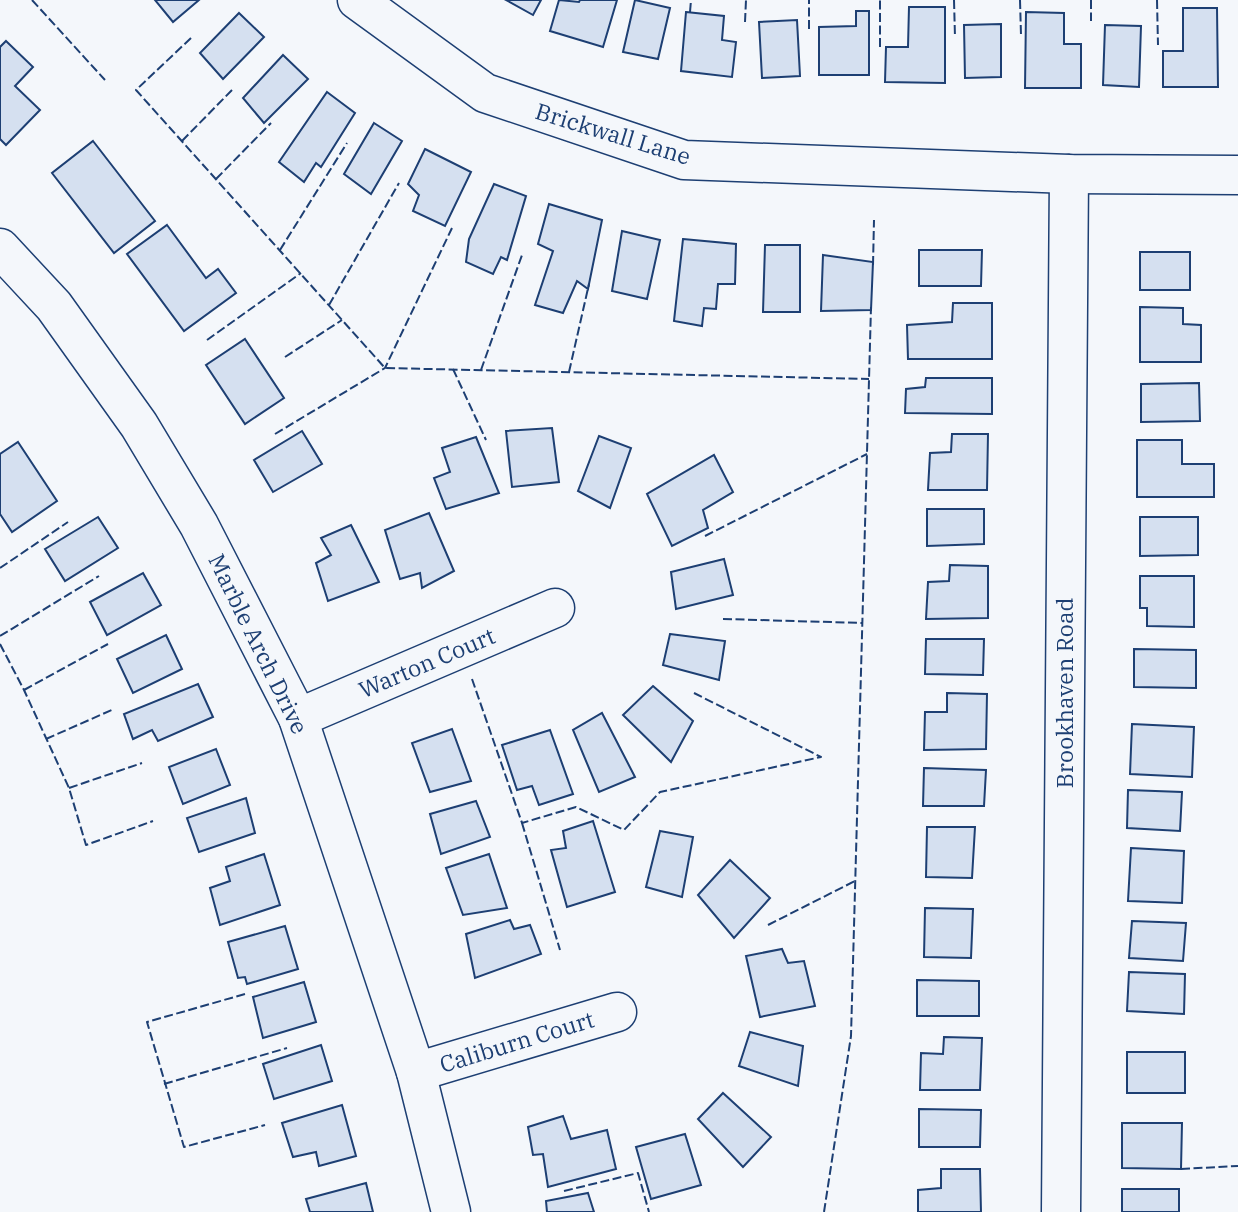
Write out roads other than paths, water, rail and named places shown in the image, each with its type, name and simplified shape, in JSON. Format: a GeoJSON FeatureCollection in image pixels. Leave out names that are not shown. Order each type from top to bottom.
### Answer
{"type":"FeatureCollection","features":[{"type":"Feature","properties":{"kind":"street","name":"Brickwall Lane"},"geometry":{"type":"LineString","coordinates":[[357,0],[485,93],[684,160],[1069,174],[1238,175]]}},
{"type":"Feature","properties":{"kind":"street","name":"Brookhaven Road"},"geometry":{"type":"LineString","coordinates":[[1060,1212],[1069,174]]}},
{"type":"Feature","properties":{"kind":"street","name":"Marble Arch Drive"},"geometry":{"type":"LineString","coordinates":[[0,247],[54,306],[139,425],[199,525],[298,718],[416,1072],[451,1212]]}},
{"type":"Feature","properties":{"kind":"street","name":"Warton Court"},"geometry":{"type":"LineString","coordinates":[[298,718],[555,608]]}},
{"type":"Feature","properties":{"kind":"street","name":"Caliburn Court"},"geometry":{"type":"LineString","coordinates":[[416,1072],[618,1012]]}}]}
